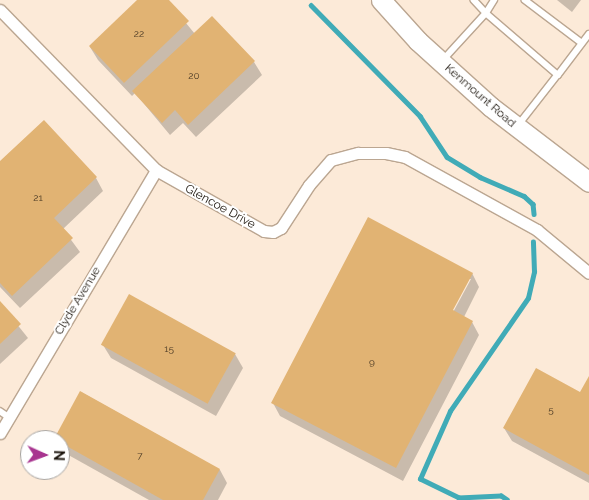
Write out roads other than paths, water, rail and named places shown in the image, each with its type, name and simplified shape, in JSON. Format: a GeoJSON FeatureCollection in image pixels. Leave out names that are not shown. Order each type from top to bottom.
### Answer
{"type":"FeatureCollection","features":[{"type":"Feature","properties":{"kind":"main road","name":"Kenmount Road"},"geometry":{"type":"LineString","coordinates":[[381,0],[441,62],[516,128],[589,182]]}},
{"type":"Feature","properties":{"kind":"street","name":"Glencoe Drive"},"geometry":{"type":"LineString","coordinates":[[0,10],[156,170],[256,227],[273,232],[281,228],[309,185],[331,160],[367,152],[405,157],[537,230],[589,273]]}},
{"type":"Feature","properties":{"kind":"street","name":"Clyde Avenue"},"geometry":{"type":"LineString","coordinates":[[0,433],[5,414],[156,170]]}},
{"type":"Feature","properties":{"kind":"lane"},"geometry":{"type":"LineString","coordinates":[[474,0],[486,13],[558,75]]}},
{"type":"Feature","properties":{"kind":"lane"},"geometry":{"type":"LineString","coordinates":[[525,0],[582,43]]}},
{"type":"Feature","properties":{"kind":"lane"},"geometry":{"type":"LineString","coordinates":[[441,62],[486,13],[494,1]]}},
{"type":"Feature","properties":{"kind":"lane"},"geometry":{"type":"LineString","coordinates":[[516,128],[589,34]]}},
{"type":"Feature","properties":{"kind":"waterway"},"geometry":{"type":"LineString","coordinates":[[311,5],[420,116],[447,157],[480,177],[524,196],[533,204],[534,214]]}},
{"type":"Feature","properties":{"kind":"waterway"},"geometry":{"type":"LineString","coordinates":[[507,500],[501,496],[459,498],[420,479],[450,411],[528,298],[534,272],[533,242]]}}]}
